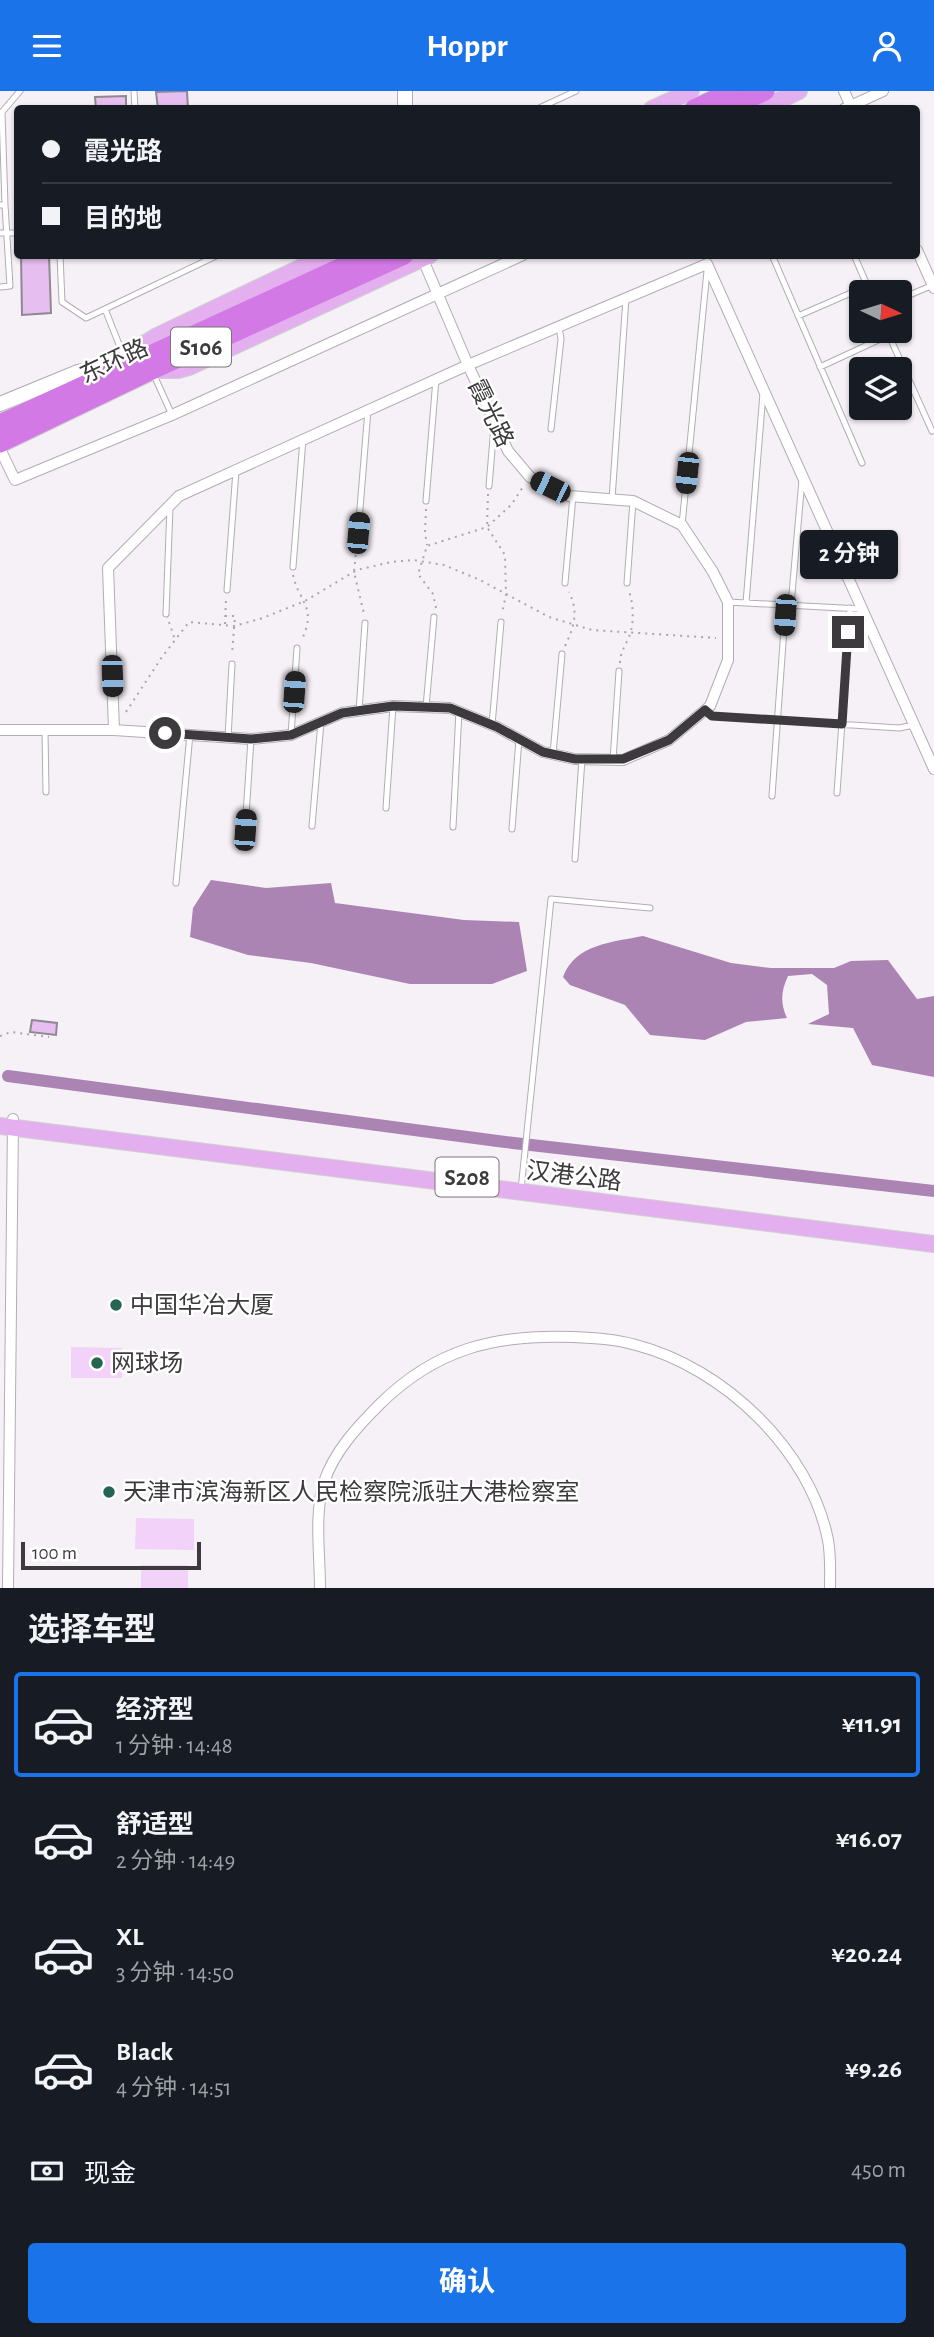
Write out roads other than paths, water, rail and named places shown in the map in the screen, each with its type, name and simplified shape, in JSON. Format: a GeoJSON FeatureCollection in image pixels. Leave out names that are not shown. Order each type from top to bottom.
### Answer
{"type":"FeatureCollection","features":[{"type":"Feature","properties":{"kind":"highway"},"geometry":{"type":"LineString","coordinates":[[716,100],[733,91]]}},
{"type":"Feature","properties":{"kind":"highway"},"geometry":{"type":"LineString","coordinates":[[716,100],[765,91]]}},
{"type":"Feature","properties":{"kind":"highway","name":"东环路"},"geometry":{"type":"LineString","coordinates":[[0,443],[152,370],[412,259]]}},
{"type":"Feature","properties":{"kind":"highway","name":"东环路"},"geometry":{"type":"LineString","coordinates":[[0,424],[127,365],[329,261]]}},
{"type":"Feature","properties":{"kind":"main road"},"geometry":{"type":"LineString","coordinates":[[661,105],[691,91]]}},
{"type":"Feature","properties":{"kind":"main road"},"geometry":{"type":"LineString","coordinates":[[769,105],[799,91]]}},
{"type":"Feature","properties":{"kind":"main road"},"geometry":{"type":"LineString","coordinates":[[0,404],[78,372],[127,365]]}},
{"type":"Feature","properties":{"kind":"main road","name":"汉港公路"},"geometry":{"type":"LineString","coordinates":[[6,1122],[934,1244]]}},
{"type":"Feature","properties":{"kind":"main road","name":"汉港公路"},"geometry":{"type":"LineString","coordinates":[[521,1188],[934,1234]]}},
{"type":"Feature","properties":{"kind":"street"},"geometry":{"type":"LineString","coordinates":[[855,105],[883,91]]}},
{"type":"Feature","properties":{"kind":"street"},"geometry":{"type":"LineString","coordinates":[[920,257],[933,286]]}},
{"type":"Feature","properties":{"kind":"street","name":"霞光路"},"geometry":{"type":"LineString","coordinates":[[421,259],[439,294],[508,451],[530,477],[573,496],[633,501],[682,525]]}},
{"type":"Feature","properties":{"kind":"street"},"geometry":{"type":"LineString","coordinates":[[0,449],[15,480],[172,415],[514,259]]}},
{"type":"Feature","properties":{"kind":"street"},"geometry":{"type":"LineString","coordinates":[[114,730],[108,568],[178,496],[436,379],[707,264],[934,769]]}},
{"type":"Feature","properties":{"kind":"street"},"geometry":{"type":"LineString","coordinates":[[0,730],[114,730],[251,739],[291,735],[342,713],[393,706],[450,708],[492,725],[543,752],[582,759],[623,759],[669,740],[710,706],[728,660],[728,602],[713,572],[682,525]]}},
{"type":"Feature","properties":{"kind":"street"},"geometry":{"type":"LineString","coordinates":[[6,1122],[4,1495],[8,1588]]}},
{"type":"Feature","properties":{"kind":"street"},"geometry":{"type":"LineString","coordinates":[[320,1588],[320,1499],[332,1464],[355,1429],[407,1380],[439,1360],[491,1341],[554,1336],[604,1339],[635,1344],[658,1352],[705,1377],[748,1406],[782,1442],[815,1500],[828,1540],[830,1588]]}},
{"type":"Feature","properties":{"kind":"lane"},"geometry":{"type":"LineString","coordinates":[[0,287],[10,286],[3,233],[2,112],[20,91]]}},
{"type":"Feature","properties":{"kind":"lane"},"geometry":{"type":"LineString","coordinates":[[546,105],[576,91]]}},
{"type":"Feature","properties":{"kind":"lane"},"geometry":{"type":"LineString","coordinates":[[60,259],[62,302],[86,318],[210,259]]}},
{"type":"Feature","properties":{"kind":"lane"},"geometry":{"type":"LineString","coordinates":[[774,259],[862,463]]}},
{"type":"Feature","properties":{"kind":"lane"},"geometry":{"type":"LineString","coordinates":[[856,259],[865,280]]}},
{"type":"Feature","properties":{"kind":"lane"},"geometry":{"type":"LineString","coordinates":[[682,525],[707,264]]}},
{"type":"Feature","properties":{"kind":"lane"},"geometry":{"type":"LineString","coordinates":[[912,294],[933,286]]}},
{"type":"Feature","properties":{"kind":"lane"},"geometry":{"type":"LineString","coordinates":[[798,316],[849,297]]}},
{"type":"Feature","properties":{"kind":"lane"},"geometry":{"type":"LineString","coordinates":[[612,499],[626,298]]}},
{"type":"Feature","properties":{"kind":"lane"},"geometry":{"type":"LineString","coordinates":[[105,309],[127,365]]}},
{"type":"Feature","properties":{"kind":"lane"},"geometry":{"type":"LineString","coordinates":[[551,429],[561,339],[559,327]]}},
{"type":"Feature","properties":{"kind":"lane"},"geometry":{"type":"LineString","coordinates":[[820,367],[868,343]]}},
{"type":"Feature","properties":{"kind":"lane"},"geometry":{"type":"LineString","coordinates":[[892,343],[932,431]]}},
{"type":"Feature","properties":{"kind":"lane"},"geometry":{"type":"LineString","coordinates":[[152,370],[172,415]]}},
{"type":"Feature","properties":{"kind":"lane"},"geometry":{"type":"LineString","coordinates":[[426,501],[436,379]]}},
{"type":"Feature","properties":{"kind":"lane"},"geometry":{"type":"LineString","coordinates":[[746,603],[763,389]]}},
{"type":"Feature","properties":{"kind":"lane"},"geometry":{"type":"LineString","coordinates":[[358,533],[368,410]]}},
{"type":"Feature","properties":{"kind":"lane"},"geometry":{"type":"LineString","coordinates":[[489,486],[495,423]]}},
{"type":"Feature","properties":{"kind":"lane"},"geometry":{"type":"LineString","coordinates":[[293,567],[303,439]]}},
{"type":"Feature","properties":{"kind":"lane"},"geometry":{"type":"LineString","coordinates":[[227,590],[236,471]]}},
{"type":"Feature","properties":{"kind":"lane"},"geometry":{"type":"LineString","coordinates":[[772,796],[785,615],[791,605],[802,476]]}},
{"type":"Feature","properties":{"kind":"lane"},"geometry":{"type":"LineString","coordinates":[[565,583],[573,496]]}},
{"type":"Feature","properties":{"kind":"lane"},"geometry":{"type":"LineString","coordinates":[[627,583],[633,501]]}},
{"type":"Feature","properties":{"kind":"lane"},"geometry":{"type":"LineString","coordinates":[[166,614],[170,504]]}},
{"type":"Feature","properties":{"kind":"lane"},"geometry":{"type":"LineString","coordinates":[[728,602],[862,609]]}},
{"type":"Feature","properties":{"kind":"lane"},"geometry":{"type":"LineString","coordinates":[[837,793],[850,608]]}},
{"type":"Feature","properties":{"kind":"lane"},"geometry":{"type":"LineString","coordinates":[[426,707],[433,617]]}},
{"type":"Feature","properties":{"kind":"lane"},"geometry":{"type":"LineString","coordinates":[[492,725],[500,622]]}},
{"type":"Feature","properties":{"kind":"lane"},"geometry":{"type":"LineString","coordinates":[[359,711],[365,623]]}},
{"type":"Feature","properties":{"kind":"lane"},"geometry":{"type":"LineString","coordinates":[[291,735],[297,648]]}},
{"type":"Feature","properties":{"kind":"lane"},"geometry":{"type":"LineString","coordinates":[[553,754],[562,654]]}},
{"type":"Feature","properties":{"kind":"lane"},"geometry":{"type":"LineString","coordinates":[[228,738],[232,664]]}},
{"type":"Feature","properties":{"kind":"lane"},"geometry":{"type":"LineString","coordinates":[[613,759],[619,671]]}},
{"type":"Feature","properties":{"kind":"lane"},"geometry":{"type":"LineString","coordinates":[[386,808],[393,706]]}},
{"type":"Feature","properties":{"kind":"lane"},"geometry":{"type":"LineString","coordinates":[[705,710],[712,716],[899,728],[914,725]]}},
{"type":"Feature","properties":{"kind":"lane"},"geometry":{"type":"LineString","coordinates":[[453,827],[459,711]]}},
{"type":"Feature","properties":{"kind":"lane"},"geometry":{"type":"LineString","coordinates":[[312,826],[321,722]]}},
{"type":"Feature","properties":{"kind":"lane"},"geometry":{"type":"LineString","coordinates":[[46,731],[46,792]]}},
{"type":"Feature","properties":{"kind":"lane"},"geometry":{"type":"LineString","coordinates":[[176,883],[190,734]]}},
{"type":"Feature","properties":{"kind":"lane"},"geometry":{"type":"LineString","coordinates":[[245,830],[251,739]]}},
{"type":"Feature","properties":{"kind":"lane"},"geometry":{"type":"LineString","coordinates":[[512,829],[519,739]]}},
{"type":"Feature","properties":{"kind":"lane"},"geometry":{"type":"LineString","coordinates":[[575,859],[582,759]]}},
{"type":"Feature","properties":{"kind":"lane"},"geometry":{"type":"LineString","coordinates":[[521,1188],[551,899],[650,908]]}},
{"type":"Feature","properties":{"kind":"waterway"},"geometry":{"type":"LineString","coordinates":[[8,1076],[505,1142],[934,1191]]}},
{"type":"Feature","properties":{"kind":"place","name":"中国华冶大厦"},"geometry":{"type":"Point","coordinates":[116,1305]}},
{"type":"Feature","properties":{"kind":"place","name":"网球场"},"geometry":{"type":"Point","coordinates":[97,1363]}},
{"type":"Feature","properties":{"kind":"place","name":"天津市滨海新区人民检察院派驻大港检察室"},"geometry":{"type":"Point","coordinates":[109,1492]}}]}
